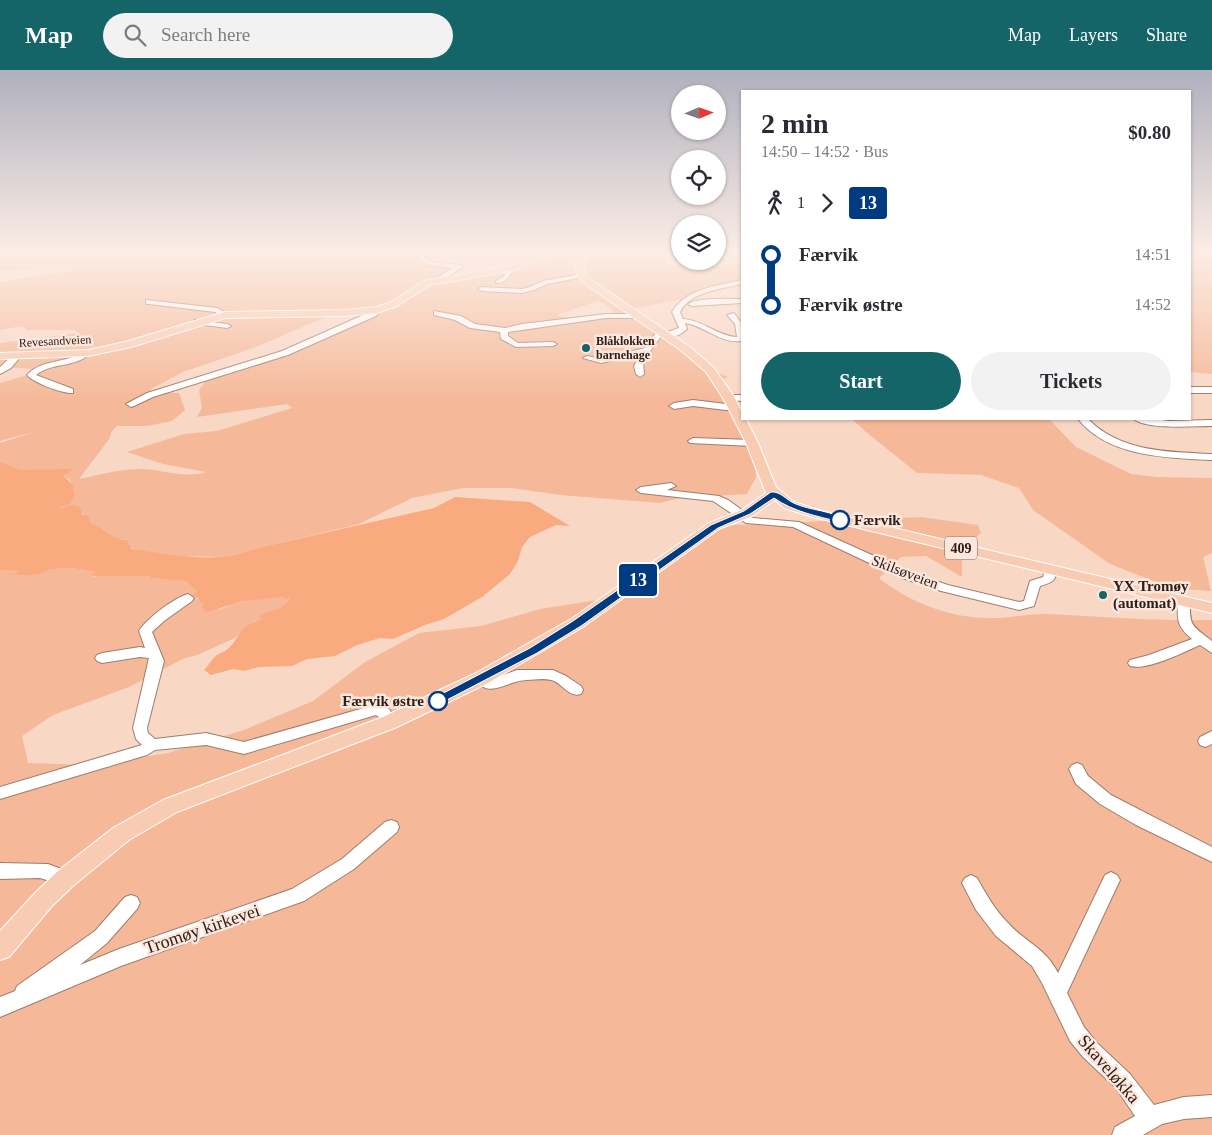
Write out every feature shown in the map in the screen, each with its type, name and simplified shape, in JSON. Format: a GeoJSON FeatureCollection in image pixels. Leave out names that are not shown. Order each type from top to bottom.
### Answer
{"type":"FeatureCollection","features":[{"type":"Feature","properties":{"kind":"main road","name":"Revesandveien"},"geometry":{"type":"LineString","coordinates":[[0,356],[85,354],[127,345],[197,322],[225,315],[345,313],[377,310],[399,301]]}},
{"type":"Feature","properties":{"kind":"main road"},"geometry":{"type":"LineString","coordinates":[[0,949],[44,898],[121,834],[170,806],[206,790],[312,753],[390,722],[482,678],[577,623],[714,526],[779,501],[766,482],[752,443],[731,403],[710,370],[664,334],[616,301]]}},
{"type":"Feature","properties":{"kind":"main road","name":"409"},"geometry":{"type":"LineString","coordinates":[[779,501],[818,514],[1212,608]]}},
{"type":"Feature","properties":{"kind":"street"},"geometry":{"type":"LineString","coordinates":[[640,374],[639,361],[646,350],[664,334],[681,331],[683,326],[676,312],[680,304],[684,301]]}},
{"type":"Feature","properties":{"kind":"street"},"geometry":{"type":"LineString","coordinates":[[692,304],[732,301]]}},
{"type":"Feature","properties":{"kind":"street"},"geometry":{"type":"LineString","coordinates":[[149,302],[217,310],[225,315]]}},
{"type":"Feature","properties":{"kind":"street","name":"Revesandveien"},"geometry":{"type":"LineString","coordinates":[[131,404],[150,395],[291,351],[373,314],[377,310]]}},
{"type":"Feature","properties":{"kind":"street"},"geometry":{"type":"LineString","coordinates":[[437,313],[458,318],[473,326],[505,330],[522,326],[606,316],[638,316]]}},
{"type":"Feature","properties":{"kind":"street"},"geometry":{"type":"LineString","coordinates":[[730,314],[739,324],[741,332]]}},
{"type":"Feature","properties":{"kind":"street"},"geometry":{"type":"LineString","coordinates":[[680,321],[693,322],[725,339],[738,339],[741,337]]}},
{"type":"Feature","properties":{"kind":"street"},"geometry":{"type":"LineString","coordinates":[[197,322],[227,326]]}},
{"type":"Feature","properties":{"kind":"street"},"geometry":{"type":"LineString","coordinates":[[505,330],[504,337],[516,345],[552,344]]}},
{"type":"Feature","properties":{"kind":"street"},"geometry":{"type":"LineString","coordinates":[[587,358],[600,361],[646,350]]}},
{"type":"Feature","properties":{"kind":"street"},"geometry":{"type":"LineString","coordinates":[[70,391],[36,379],[31,375],[39,368],[78,358],[85,354]]}},
{"type":"Feature","properties":{"kind":"street"},"geometry":{"type":"LineString","coordinates":[[0,371],[8,366],[16,356]]}},
{"type":"Feature","properties":{"kind":"street"},"geometry":{"type":"LineString","coordinates":[[1191,390],[1212,390]]}},
{"type":"Feature","properties":{"kind":"street"},"geometry":{"type":"LineString","coordinates":[[674,406],[693,403],[731,403],[741,398]]}},
{"type":"Feature","properties":{"kind":"street"},"geometry":{"type":"LineString","coordinates":[[1084,420],[1104,436],[1143,450],[1159,454],[1212,457]]}},
{"type":"Feature","properties":{"kind":"street"},"geometry":{"type":"LineString","coordinates":[[1145,420],[1169,424],[1212,423]]}},
{"type":"Feature","properties":{"kind":"street"},"geometry":{"type":"LineString","coordinates":[[692,441],[752,443]]}},
{"type":"Feature","properties":{"kind":"street"},"geometry":{"type":"LineString","coordinates":[[671,486],[641,490],[715,498],[744,514]]}},
{"type":"Feature","properties":{"kind":"street","name":"Skilsøveien"},"geometry":{"type":"LineString","coordinates":[[744,514],[750,521],[757,523],[780,522],[795,524],[903,574],[945,588],[1019,606],[1030,603],[1034,584],[1049,579],[1050,570]]}},
{"type":"Feature","properties":{"kind":"street"},"geometry":{"type":"LineString","coordinates":[[188,598],[159,618],[145,631],[157,661],[140,728],[141,735],[151,744],[160,745],[206,740],[236,747],[253,747],[378,709],[384,712],[390,722]]}},
{"type":"Feature","properties":{"kind":"street"},"geometry":{"type":"LineString","coordinates":[[1184,602],[1183,619],[1188,629],[1206,644]]}},
{"type":"Feature","properties":{"kind":"street"},"geometry":{"type":"LineString","coordinates":[[1135,663],[1206,644]]}},
{"type":"Feature","properties":{"kind":"street"},"geometry":{"type":"LineString","coordinates":[[102,658],[140,652],[155,655]]}},
{"type":"Feature","properties":{"kind":"street"},"geometry":{"type":"LineString","coordinates":[[482,678],[490,685],[517,675],[553,676],[561,679],[576,690]]}},
{"type":"Feature","properties":{"kind":"street"},"geometry":{"type":"LineString","coordinates":[[0,793],[147,749],[151,744]]}},
{"type":"Feature","properties":{"kind":"street"},"geometry":{"type":"LineString","coordinates":[[1077,769],[1082,780],[1098,794],[1139,818],[1212,855]]}},
{"type":"Feature","properties":{"kind":"street","name":"Tromøy kirkevei"},"geometry":{"type":"LineString","coordinates":[[0,1007],[119,958],[266,908],[298,895],[348,864],[391,827]]}},
{"type":"Feature","properties":{"kind":"street"},"geometry":{"type":"LineString","coordinates":[[0,871],[49,870],[66,878]]}},
{"type":"Feature","properties":{"kind":"street"},"geometry":{"type":"LineString","coordinates":[[1057,992],[1070,970],[1111,880]]}},
{"type":"Feature","properties":{"kind":"street","name":"Skaveløkka"},"geometry":{"type":"LineString","coordinates":[[971,883],[982,904],[1002,930],[1038,960],[1050,976],[1077,1034],[1090,1050],[1123,1081],[1150,1118]]}},
{"type":"Feature","properties":{"kind":"street"},"geometry":{"type":"LineString","coordinates":[[20,999],[28,988],[74,958],[101,937],[131,903]]}},
{"type":"Feature","properties":{"kind":"street","name":"Skaveløkka"},"geometry":{"type":"LineString","coordinates":[[1123,1135],[1158,1114],[1184,1108],[1212,1106]]}},
{"type":"Feature","properties":{"kind":"shaded area"},"geometry":{"type":"Polygon","coordinates":[[[0,301],[674,301],[629,309],[711,370],[728,377],[723,379],[722,388],[753,452],[756,477],[747,494],[680,498],[660,503],[560,495],[512,488],[463,488],[412,498],[359,524],[248,552],[221,557],[177,556],[141,551],[129,547],[124,539],[119,540],[103,529],[90,524],[84,515],[71,505],[60,509],[59,507],[73,488],[70,480],[64,476],[71,470],[21,470],[0,461],[0,443],[37,431],[0,441],[0,383],[31,374],[33,369],[0,367],[0,343],[79,333],[74,330],[27,330],[22,326],[0,330],[0,301]],[[598,301],[556,315],[585,318],[614,312],[598,301]],[[376,312],[330,315],[256,347],[183,372],[151,389],[153,393],[179,393],[185,410],[172,421],[147,426],[117,426],[79,479],[132,469],[190,474],[206,472],[163,464],[127,452],[184,434],[217,431],[292,408],[287,404],[197,417],[202,408],[199,390],[206,381],[244,368],[376,312]]]}},
{"type":"Feature","properties":{"kind":"shaded area"},"geometry":{"type":"Polygon","coordinates":[[[1191,301],[1212,301],[1212,374],[1191,372],[1191,301]]]}},
{"type":"Feature","properties":{"kind":"shaded area"},"geometry":{"type":"Polygon","coordinates":[[[853,420],[1050,420],[1076,447],[1131,474],[1157,477],[1212,478],[1212,553],[1203,557],[1211,591],[1171,588],[1110,564],[1033,510],[1019,488],[981,475],[917,473],[853,420]]]}},
{"type":"Feature","properties":{"kind":"shaded area"},"geometry":{"type":"Polygon","coordinates":[[[0,461],[21,470],[73,469],[64,476],[74,486],[75,495],[70,504],[60,507],[60,509],[71,505],[78,506],[82,511],[81,514],[90,517],[91,524],[100,527],[117,538],[126,540],[132,549],[176,555],[221,557],[234,555],[434,508],[455,497],[530,502],[570,526],[556,525],[530,537],[522,547],[518,561],[510,574],[482,597],[444,619],[393,639],[380,638],[357,645],[335,656],[307,659],[292,666],[258,667],[245,671],[233,669],[211,675],[204,670],[215,657],[230,647],[246,626],[262,620],[259,617],[283,606],[290,598],[285,599],[282,597],[244,601],[206,612],[202,605],[205,603],[201,603],[198,598],[192,596],[197,591],[185,581],[150,578],[151,576],[91,576],[95,572],[72,568],[48,570],[31,575],[10,574],[18,570],[0,570],[0,461]]]}},
{"type":"Feature","properties":{"kind":"shaded area"},"geometry":{"type":"Polygon","coordinates":[[[921,517],[978,525],[981,533],[962,550],[962,577],[926,556],[901,557],[879,578],[903,594],[930,607],[959,615],[988,618],[1040,614],[1212,620],[1212,1135],[0,1135],[0,570],[18,570],[11,573],[31,575],[60,568],[72,568],[95,572],[93,577],[104,575],[151,576],[151,578],[185,581],[197,591],[193,596],[195,598],[221,609],[237,603],[266,597],[291,599],[283,608],[269,612],[262,621],[255,621],[235,638],[197,655],[183,659],[129,687],[53,715],[22,736],[28,763],[92,765],[168,753],[244,730],[313,701],[365,662],[419,633],[481,626],[540,609],[598,600],[643,577],[712,526],[921,517]]]}},
{"type":"Feature","properties":{"kind":"bus line","name":"13"},"geometry":{"type":"LineString","coordinates":[[438,701],[533,650],[577,623],[714,526],[747,513],[774,494],[789,505],[840,520]]}},
{"type":"Feature","properties":{"kind":"place","name":"Blåklokken barnehage"},"geometry":{"type":"Point","coordinates":[586,348]}},
{"type":"Feature","properties":{"kind":"place","name":"Færvik"},"geometry":{"type":"Point","coordinates":[840,520]}},
{"type":"Feature","properties":{"kind":"place","name":"YX Tromøy (automat)"},"geometry":{"type":"Point","coordinates":[1103,595]}},
{"type":"Feature","properties":{"kind":"place","name":"Færvik østre"},"geometry":{"type":"Point","coordinates":[438,701]}}]}
